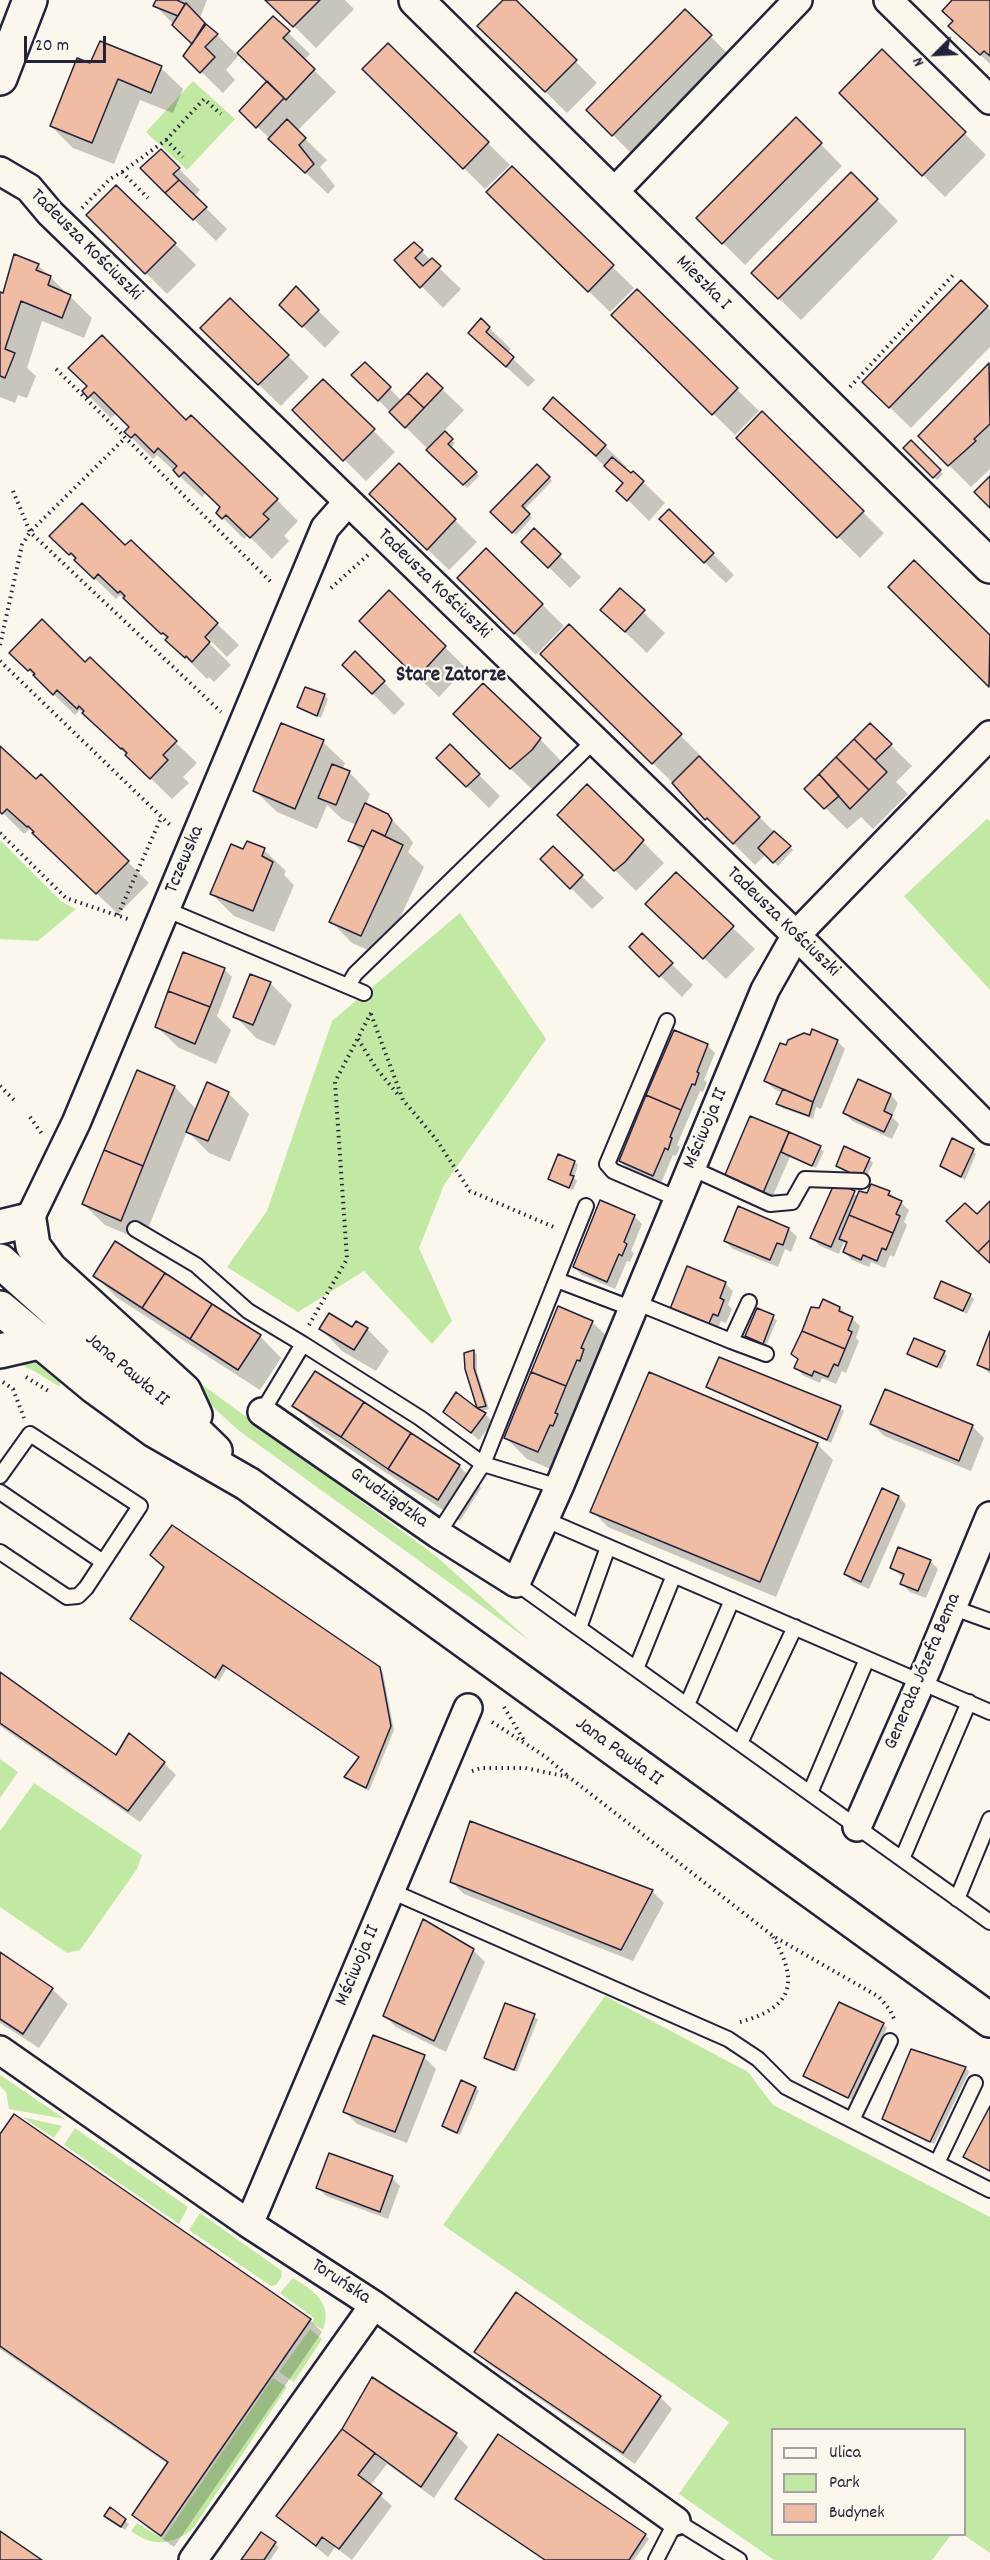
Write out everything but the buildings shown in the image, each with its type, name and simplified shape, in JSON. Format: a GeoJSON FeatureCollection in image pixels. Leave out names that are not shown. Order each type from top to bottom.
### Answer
{"type":"FeatureCollection","features":[{"type":"Feature","properties":{"kind":"main road"},"geometry":{"type":"LineString","coordinates":[[0,78],[30,0]]}},
{"type":"Feature","properties":{"kind":"main road","name":"Mieszka I"},"geometry":{"type":"LineString","coordinates":[[416,0],[990,566]]}},
{"type":"Feature","properties":{"kind":"main road"},"geometry":{"type":"LineString","coordinates":[[15,1224],[50,1269],[184,1391],[209,1444]]}},
{"type":"Feature","properties":{"kind":"main road","name":"Jana Pawła II"},"geometry":{"type":"LineString","coordinates":[[0,1261],[90,1342],[172,1409],[248,1484]]}},
{"type":"Feature","properties":{"kind":"main road","name":"Jana Pawła II"},"geometry":{"type":"LineString","coordinates":[[0,1308],[39,1342],[154,1430],[248,1484],[990,2020]]}},
{"type":"Feature","properties":{"kind":"main road"},"geometry":{"type":"LineString","coordinates":[[0,1351],[39,1342]]}},
{"type":"Feature","properties":{"kind":"street"},"geometry":{"type":"LineString","coordinates":[[612,194],[798,0]]}},
{"type":"Feature","properties":{"kind":"street"},"geometry":{"type":"LineString","coordinates":[[888,0],[990,100]]}},
{"type":"Feature","properties":{"kind":"street","name":"Tadeusza Kościuszki"},"geometry":{"type":"LineString","coordinates":[[0,171],[29,188],[50,213],[347,503],[796,935],[990,1130]]}},
{"type":"Feature","properties":{"kind":"street","name":"Tczewska"},"geometry":{"type":"LineString","coordinates":[[15,1224],[76,1123],[325,528],[347,503]]}},
{"type":"Feature","properties":{"kind":"street","name":"Mściwoja II"},"geometry":{"type":"LineString","coordinates":[[516,1583],[559,1486],[765,990],[796,935],[990,735]]}},
{"type":"Feature","properties":{"kind":"street","name":"Grudziądzka"},"geometry":{"type":"LineString","coordinates":[[262,1412],[438,1534],[516,1583]]}},
{"type":"Feature","properties":{"kind":"street","name":"Generała Józefa Bema"},"geometry":{"type":"LineString","coordinates":[[856,1827],[921,1682],[990,1516]]}},
{"type":"Feature","properties":{"kind":"street","name":"Mściwoja II"},"geometry":{"type":"LineString","coordinates":[[249,2224],[468,1708]]}},
{"type":"Feature","properties":{"kind":"street","name":"Toruńska"},"geometry":{"type":"LineString","coordinates":[[0,2050],[249,2224],[374,2305],[676,2521]]}},
{"type":"Feature","properties":{"kind":"street"},"geometry":{"type":"LineString","coordinates":[[193,2560],[374,2305]]}},
{"type":"Feature","properties":{"kind":"lane"},"geometry":{"type":"LineString","coordinates":[[348,986],[355,974],[594,741]]}},
{"type":"Feature","properties":{"kind":"lane"},"geometry":{"type":"LineString","coordinates":[[161,919],[364,993]]}},
{"type":"Feature","properties":{"kind":"lane"},"geometry":{"type":"LineString","coordinates":[[667,1021],[607,1164],[613,1171],[678,1199]]}},
{"type":"Feature","properties":{"kind":"lane"},"geometry":{"type":"LineString","coordinates":[[691,1168],[770,1204],[792,1202],[805,1179],[862,1181]]}},
{"type":"Feature","properties":{"kind":"lane"},"geometry":{"type":"LineString","coordinates":[[438,1534],[483,1464],[586,1206]]}},
{"type":"Feature","properties":{"kind":"lane"},"geometry":{"type":"LineString","coordinates":[[135,1229],[196,1265],[248,1311],[420,1418],[483,1464],[559,1486]]}},
{"type":"Feature","properties":{"kind":"lane"},"geometry":{"type":"LineString","coordinates":[[557,1280],[766,1354]]}},
{"type":"Feature","properties":{"kind":"lane"},"geometry":{"type":"LineString","coordinates":[[731,1341],[749,1302]]}},
{"type":"Feature","properties":{"kind":"lane"},"geometry":{"type":"LineString","coordinates":[[262,1412],[303,1344]]}},
{"type":"Feature","properties":{"kind":"lane"},"geometry":{"type":"LineString","coordinates":[[0,1476],[30,1434],[140,1506],[78,1596],[67,1597],[0,1552]]}},
{"type":"Feature","properties":{"kind":"lane"},"geometry":{"type":"LineString","coordinates":[[0,1492],[103,1562]]}},
{"type":"Feature","properties":{"kind":"lane"},"geometry":{"type":"LineString","coordinates":[[544,1519],[990,1712]]}},
{"type":"Feature","properties":{"kind":"lane"},"geometry":{"type":"LineString","coordinates":[[579,1628],[608,1546]]}},
{"type":"Feature","properties":{"kind":"lane"},"geometry":{"type":"LineString","coordinates":[[636,1669],[674,1575]]}},
{"type":"Feature","properties":{"kind":"lane"},"geometry":{"type":"LineString","coordinates":[[516,1583],[990,1922]]}},
{"type":"Feature","properties":{"kind":"lane"},"geometry":{"type":"LineString","coordinates":[[687,1705],[732,1600]]}},
{"type":"Feature","properties":{"kind":"lane"},"geometry":{"type":"LineString","coordinates":[[951,1607],[990,1621]]}},
{"type":"Feature","properties":{"kind":"lane"},"geometry":{"type":"LineString","coordinates":[[740,1743],[795,1627]]}},
{"type":"Feature","properties":{"kind":"lane"},"geometry":{"type":"LineString","coordinates":[[810,1793],[867,1659]]}},
{"type":"Feature","properties":{"kind":"lane"},"geometry":{"type":"LineString","coordinates":[[902,1859],[969,1702]]}},
{"type":"Feature","properties":{"kind":"lane"},"geometry":{"type":"LineString","coordinates":[[957,1899],[990,1819]]}},
{"type":"Feature","properties":{"kind":"lane"},"geometry":{"type":"LineString","coordinates":[[391,1891],[728,2039],[758,2059],[786,2087],[990,2190]]}},
{"type":"Feature","properties":{"kind":"lane"},"geometry":{"type":"LineString","coordinates":[[852,2120],[890,2041]]}},
{"type":"Feature","properties":{"kind":"lane"},"geometry":{"type":"LineString","coordinates":[[937,2163],[975,2083]]}},
{"type":"Feature","properties":{"kind":"lane"},"geometry":{"type":"LineString","coordinates":[[656,2560],[676,2521],[739,2560]]}},
{"type":"Feature","properties":{"kind":"path"},"geometry":{"type":"LineString","coordinates":[[77,213],[110,179],[166,140],[204,99],[221,114]]}},
{"type":"Feature","properties":{"kind":"path"},"geometry":{"type":"LineString","coordinates":[[166,140],[183,157]]}},
{"type":"Feature","properties":{"kind":"path"},"geometry":{"type":"LineString","coordinates":[[122,172],[148,198]]}},
{"type":"Feature","properties":{"kind":"path"},"geometry":{"type":"LineString","coordinates":[[844,394],[955,273]]}},
{"type":"Feature","properties":{"kind":"path"},"geometry":{"type":"LineString","coordinates":[[56,369],[293,603]]}},
{"type":"Feature","properties":{"kind":"path"},"geometry":{"type":"LineString","coordinates":[[0,645],[22,545],[30,532],[125,438]]}},
{"type":"Feature","properties":{"kind":"path"},"geometry":{"type":"LineString","coordinates":[[13,491],[30,532],[218,711],[243,723]]}},
{"type":"Feature","properties":{"kind":"path"},"geometry":{"type":"LineString","coordinates":[[0,661],[161,818],[193,843]]}},
{"type":"Feature","properties":{"kind":"path"},"geometry":{"type":"LineString","coordinates":[[118,915],[161,818]]}},
{"type":"Feature","properties":{"kind":"path"},"geometry":{"type":"LineString","coordinates":[[0,833],[66,897],[118,915],[161,919]]}},
{"type":"Feature","properties":{"kind":"path"},"geometry":{"type":"LineString","coordinates":[[364,993],[369,999],[371,1014],[403,1100]]}},
{"type":"Feature","properties":{"kind":"path"},"geometry":{"type":"LineString","coordinates":[[320,1308],[347,1258],[335,1082],[371,1014]]}},
{"type":"Feature","properties":{"kind":"path"},"geometry":{"type":"LineString","coordinates":[[358,1039],[376,1068],[436,1139],[470,1191],[574,1236]]}},
{"type":"Feature","properties":{"kind":"path"},"geometry":{"type":"LineString","coordinates":[[0,1086],[15,1101]]}},
{"type":"Feature","properties":{"kind":"path"},"geometry":{"type":"LineString","coordinates":[[22,1374],[58,1397]]}},
{"type":"Feature","properties":{"kind":"path"},"geometry":{"type":"LineString","coordinates":[[0,1380],[13,1389],[25,1421]]}},
{"type":"Feature","properties":{"kind":"path"},"geometry":{"type":"LineString","coordinates":[[504,1707],[526,1743]]}},
{"type":"Feature","properties":{"kind":"path"},"geometry":{"type":"LineString","coordinates":[[468,1708],[526,1743],[773,1936],[879,1996],[890,2010],[897,2025],[890,2041]]}},
{"type":"Feature","properties":{"kind":"path"},"geometry":{"type":"LineString","coordinates":[[438,1781],[481,1768],[525,1768],[569,1777]]}},
{"type":"Feature","properties":{"kind":"path"},"geometry":{"type":"LineString","coordinates":[[707,2030],[759,2017],[776,2008],[785,1997],[790,1983],[785,1956],[773,1936]]}},
{"type":"Feature","properties":{"kind":"green space"},"geometry":{"type":"Polygon","coordinates":[[[193,81],[235,119],[187,170],[146,132],[193,81]]]}},
{"type":"Feature","properties":{"kind":"green space"},"geometry":{"type":"Polygon","coordinates":[[[987,819],[990,821],[990,990],[904,896],[987,819]]]}},
{"type":"Feature","properties":{"kind":"green space"},"geometry":{"type":"Polygon","coordinates":[[[0,840],[62,902],[76,909],[38,941],[0,939],[0,840]]]}},
{"type":"Feature","properties":{"kind":"green space"},"geometry":{"type":"Polygon","coordinates":[[[460,913],[546,1039],[444,1185],[419,1248],[452,1321],[432,1344],[364,1271],[298,1312],[227,1267],[267,1211],[332,1021],[460,913]]]}},
{"type":"Feature","properties":{"kind":"green space"},"geometry":{"type":"Polygon","coordinates":[[[161,1352],[436,1556],[530,1641],[238,1430],[169,1366],[161,1352]]]}},
{"type":"Feature","properties":{"kind":"green space"},"geometry":{"type":"Polygon","coordinates":[[[33,1359],[46,1362],[59,1371],[60,1387],[12,1361],[33,1359]]]}},
{"type":"Feature","properties":{"kind":"green space"},"geometry":{"type":"Polygon","coordinates":[[[0,1759],[18,1772],[0,1798],[0,1759]]]}},
{"type":"Feature","properties":{"kind":"green space"},"geometry":{"type":"Polygon","coordinates":[[[34,1783],[142,1855],[137,1869],[80,1950],[67,1953],[0,1907],[0,1831],[34,1783]]]}},
{"type":"Feature","properties":{"kind":"green space"},"geometry":{"type":"Polygon","coordinates":[[[605,1996],[748,2072],[773,2105],[990,2217],[990,2553],[965,2536],[966,2428],[771,2428],[771,2536],[950,2536],[932,2560],[774,2560],[679,2494],[729,2422],[443,2225],[605,1996]]]}},
{"type":"Feature","properties":{"kind":"green space"},"geometry":{"type":"Polygon","coordinates":[[[0,2075],[65,2119],[9,2109],[6,2092],[0,2086],[0,2075]]]}},
{"type":"Feature","properties":{"kind":"green space"},"geometry":{"type":"Polygon","coordinates":[[[22,2117],[62,2126],[54,2138],[22,2117]]]}},
{"type":"Feature","properties":{"kind":"green space"},"geometry":{"type":"Polygon","coordinates":[[[75,2128],[188,2207],[179,2224],[64,2145],[75,2128]]]}},
{"type":"Feature","properties":{"kind":"green space"},"geometry":{"type":"Polygon","coordinates":[[[200,2213],[282,2271],[281,2278],[276,2285],[271,2286],[189,2230],[200,2213]]]}},
{"type":"Feature","properties":{"kind":"green space"},"geometry":{"type":"Polygon","coordinates":[[[293,2278],[320,2299],[325,2312],[323,2330],[312,2323],[314,2318],[280,2293],[293,2278]]]}},
{"type":"Feature","properties":{"kind":"green space"},"geometry":{"type":"Polygon","coordinates":[[[310,2329],[322,2339],[294,2382],[279,2372],[310,2329]]]}},
{"type":"Feature","properties":{"kind":"green space"},"geometry":{"type":"Polygon","coordinates":[[[273,2378],[287,2387],[192,2530],[177,2539],[162,2542],[146,2540],[131,2531],[137,2523],[163,2539],[273,2378]]]}},
{"type":"Feature","properties":{"kind":"district","name":"Stare Zatorze"},"geometry":{"type":"Point","coordinates":[451,677]}}]}
